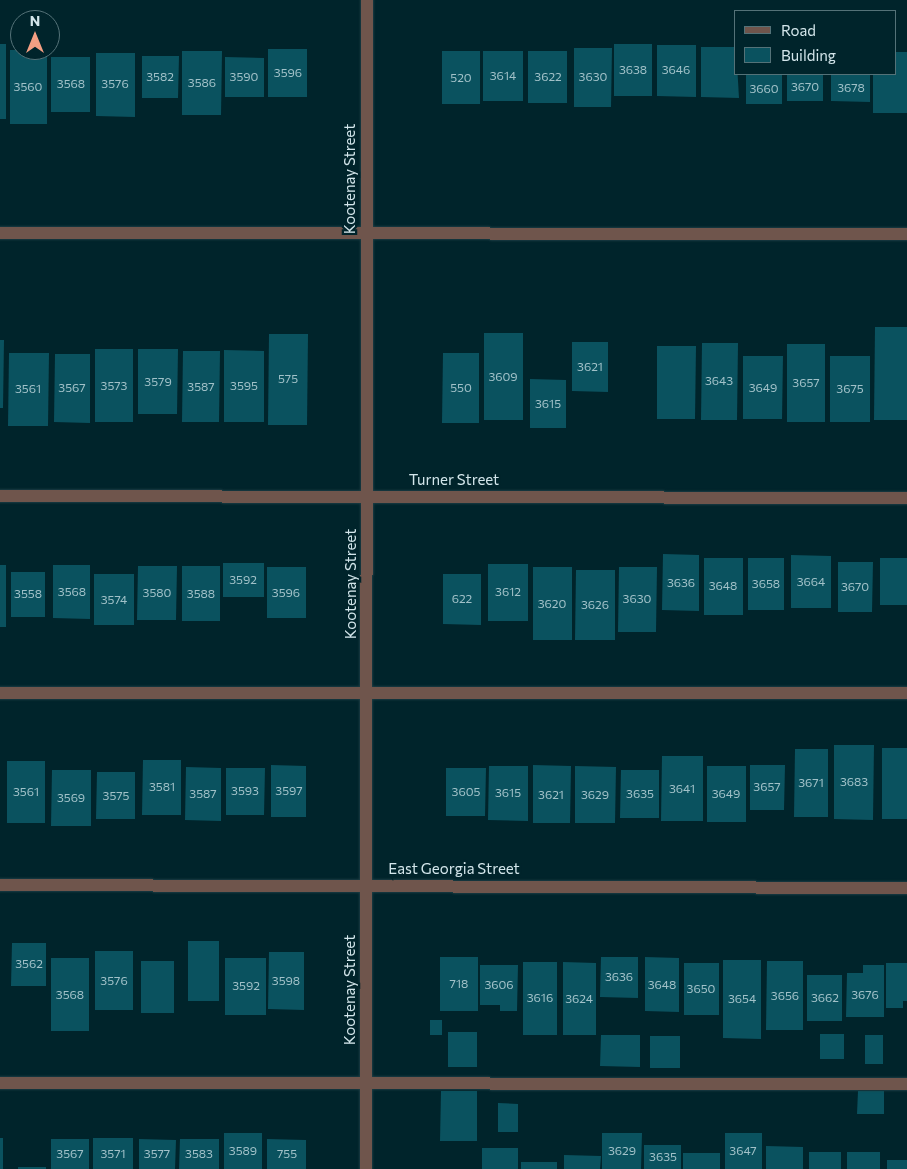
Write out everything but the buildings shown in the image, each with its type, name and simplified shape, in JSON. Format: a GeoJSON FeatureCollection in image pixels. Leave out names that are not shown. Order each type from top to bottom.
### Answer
{"type":"FeatureCollection","features":[{"type":"Feature","properties":{"kind":"street","name":"Kootenay Street"},"geometry":{"type":"LineString","coordinates":[[366,1169],[368,496],[365,234],[368,0]]}},
{"type":"Feature","properties":{"kind":"street"},"geometry":{"type":"LineString","coordinates":[[0,233],[907,234]]}},
{"type":"Feature","properties":{"kind":"street","name":"Turner Street"},"geometry":{"type":"LineString","coordinates":[[0,496],[907,498]]}},
{"type":"Feature","properties":{"kind":"street"},"geometry":{"type":"LineString","coordinates":[[0,693],[907,693]]}},
{"type":"Feature","properties":{"kind":"street","name":"East Georgia Street"},"geometry":{"type":"LineString","coordinates":[[0,885],[907,888]]}},
{"type":"Feature","properties":{"kind":"street"},"geometry":{"type":"LineString","coordinates":[[0,1083],[907,1084]]}}]}
